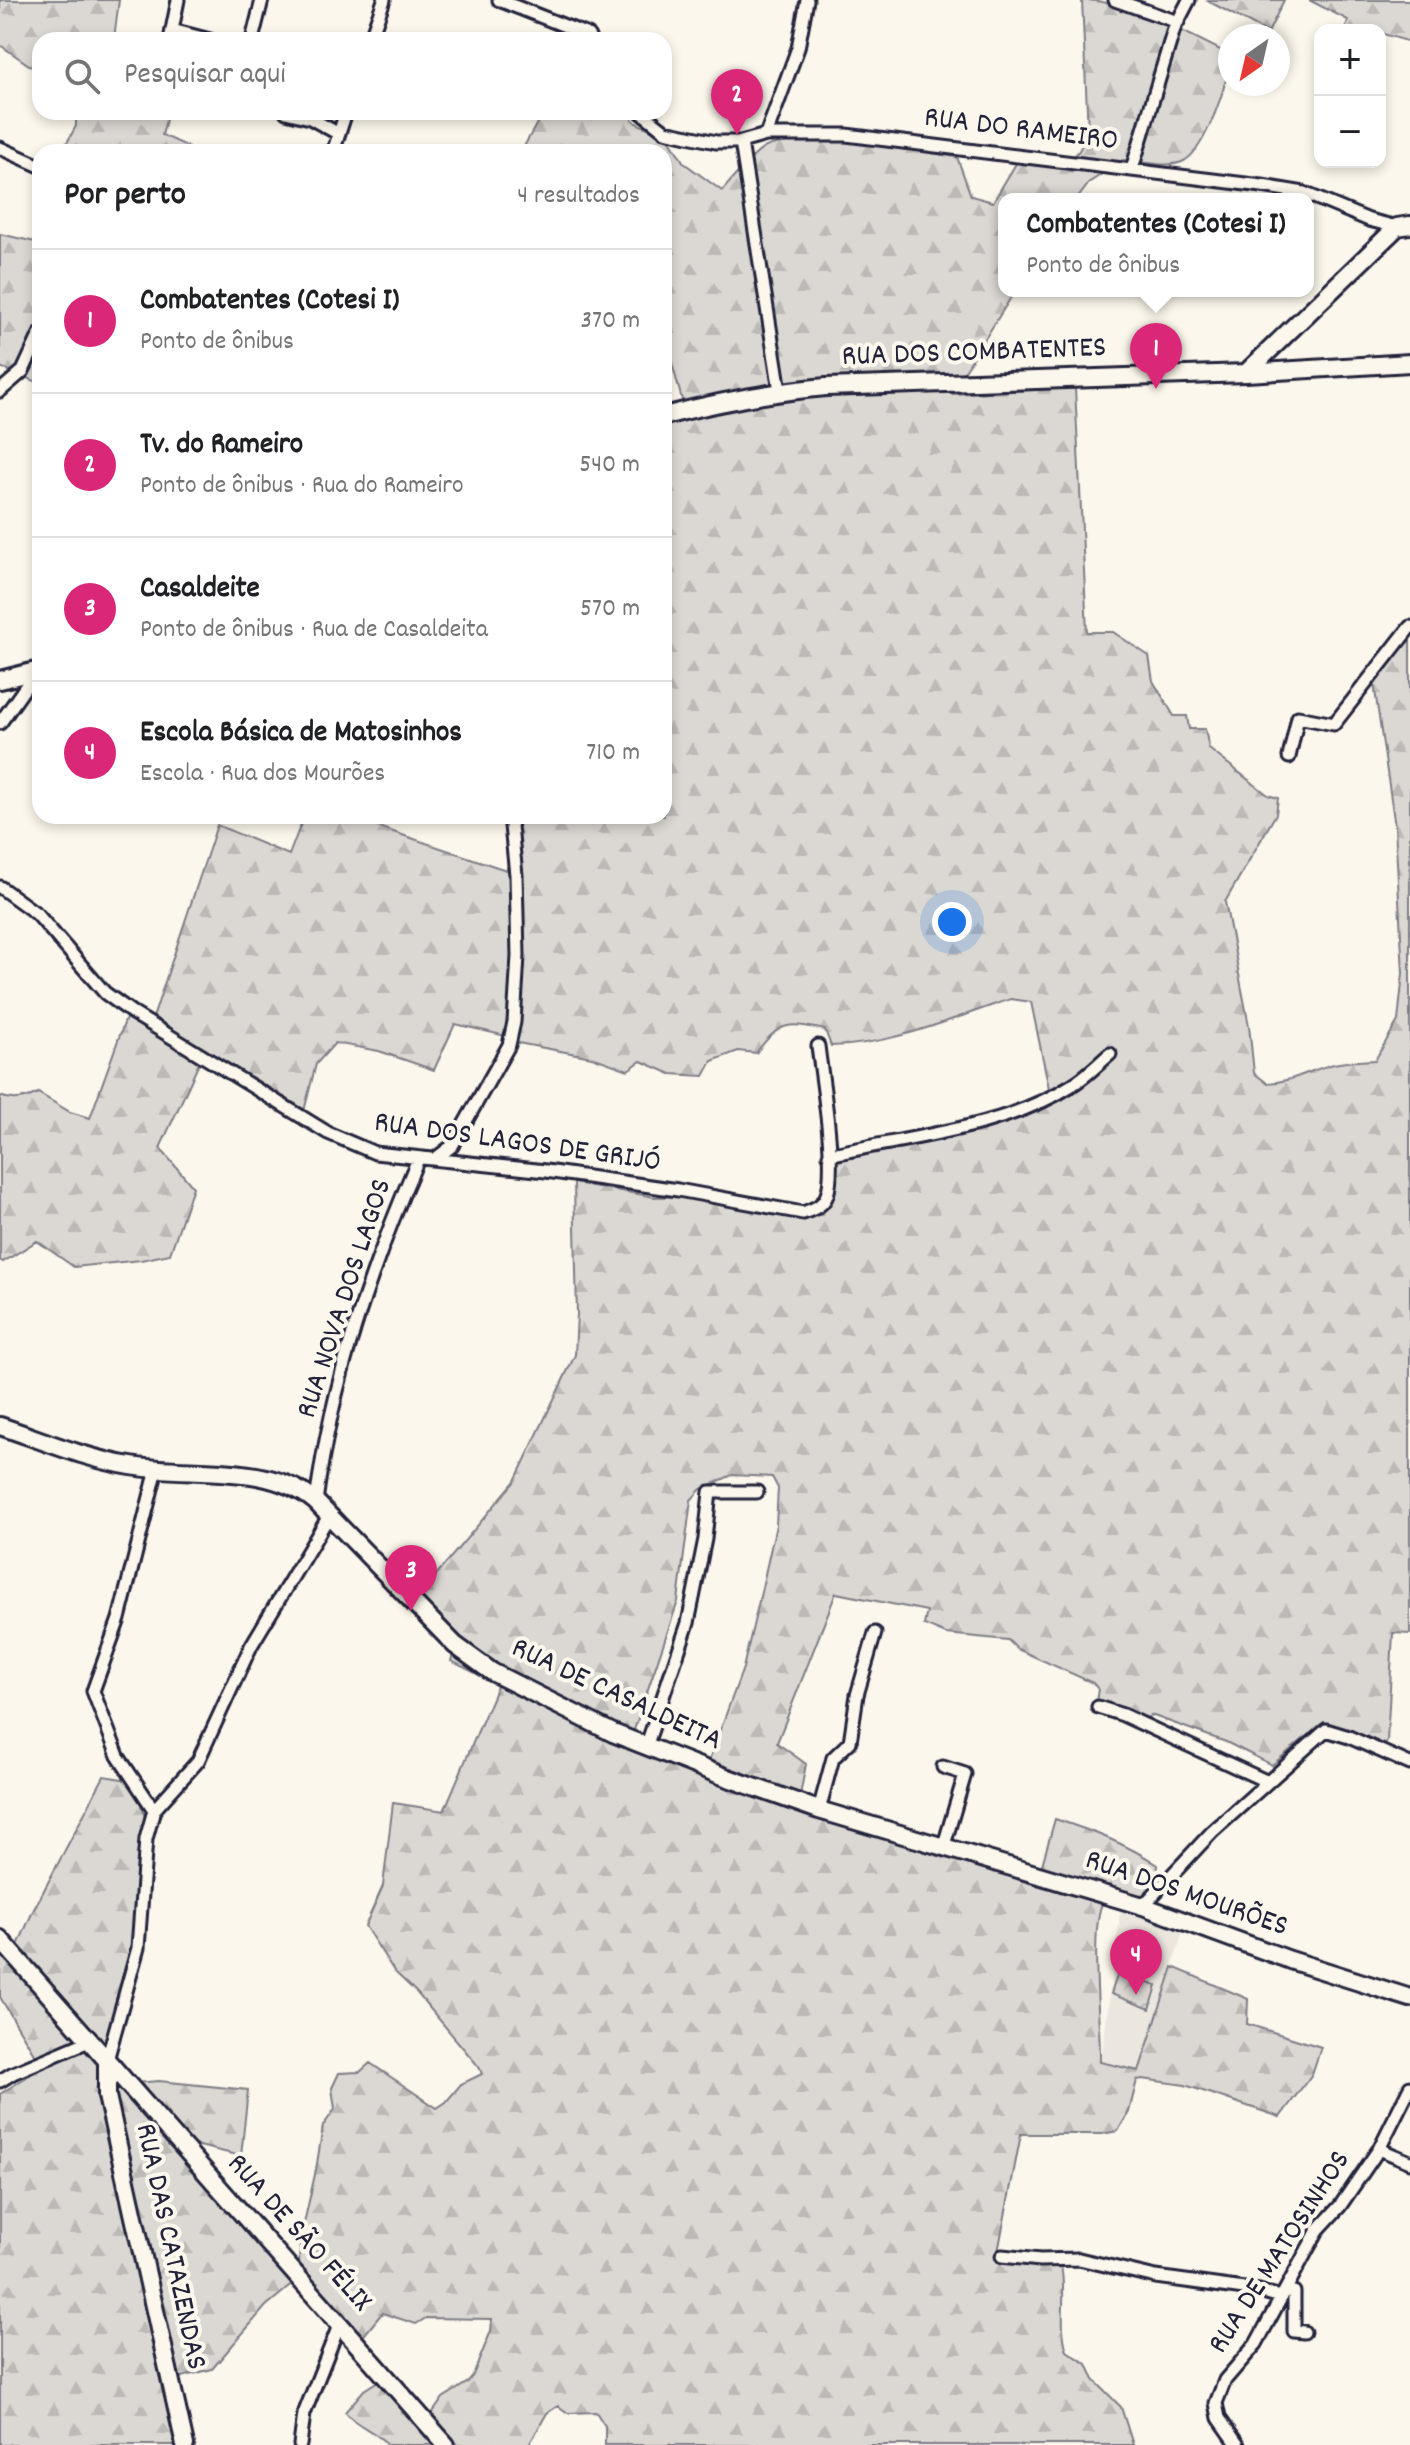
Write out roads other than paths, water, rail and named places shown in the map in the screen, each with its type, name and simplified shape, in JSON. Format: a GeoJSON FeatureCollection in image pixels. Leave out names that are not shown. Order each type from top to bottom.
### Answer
{"type":"FeatureCollection","features":[{"type":"Feature","properties":{"kind":"street"},"geometry":{"type":"LineString","coordinates":[[172,32],[178,0]]}},
{"type":"Feature","properties":{"kind":"street"},"geometry":{"type":"LineString","coordinates":[[254,32],[262,0]]}},
{"type":"Feature","properties":{"kind":"street"},"geometry":{"type":"LineString","coordinates":[[373,32],[384,0]]}},
{"type":"Feature","properties":{"kind":"street"},"geometry":{"type":"LineString","coordinates":[[499,0],[580,32]]}},
{"type":"Feature","properties":{"kind":"street"},"geometry":{"type":"LineString","coordinates":[[766,135],[798,48],[807,0]]}},
{"type":"Feature","properties":{"kind":"street"},"geometry":{"type":"LineString","coordinates":[[1115,0],[1178,22]]}},
{"type":"Feature","properties":{"kind":"street"},"geometry":{"type":"LineString","coordinates":[[1132,169],[1178,22],[1189,0]]}},
{"type":"Feature","properties":{"kind":"street"},"geometry":{"type":"LineString","coordinates":[[314,120],[339,134]]}},
{"type":"Feature","properties":{"kind":"street"},"geometry":{"type":"LineString","coordinates":[[336,144],[343,120]]}},
{"type":"Feature","properties":{"kind":"street","name":"RUA DO RAMEIRO"},"geometry":{"type":"LineString","coordinates":[[651,120],[665,131],[716,142],[741,142],[766,135],[846,135],[1304,193]]}},
{"type":"Feature","properties":{"kind":"street"},"geometry":{"type":"LineString","coordinates":[[741,142],[780,391]]}},
{"type":"Feature","properties":{"kind":"street"},"geometry":{"type":"LineString","coordinates":[[0,148],[32,162]]}},
{"type":"Feature","properties":{"kind":"street","name":"RUA DO RAMEIRO"},"geometry":{"type":"LineString","coordinates":[[1314,197],[1369,220],[1403,226]]}},
{"type":"Feature","properties":{"kind":"street"},"geometry":{"type":"LineString","coordinates":[[1246,373],[1403,226]]}},
{"type":"Feature","properties":{"kind":"street"},"geometry":{"type":"LineString","coordinates":[[0,391],[23,371],[32,351]]}},
{"type":"Feature","properties":{"kind":"street","name":"RUA DOS COMBATENTES"},"geometry":{"type":"LineString","coordinates":[[672,414],[726,400],[780,391],[878,384],[1246,373],[1410,363]]}},
{"type":"Feature","properties":{"kind":"street"},"geometry":{"type":"LineString","coordinates":[[1289,757],[1298,717],[1334,724],[1410,627]]}},
{"type":"Feature","properties":{"kind":"street"},"geometry":{"type":"LineString","coordinates":[[0,680],[32,672]]}},
{"type":"Feature","properties":{"kind":"street"},"geometry":{"type":"LineString","coordinates":[[0,723],[32,679]]}},
{"type":"Feature","properties":{"kind":"street"},"geometry":{"type":"LineString","coordinates":[[435,1159],[452,1146],[509,1045],[514,1022],[518,956],[516,875],[511,824]]}},
{"type":"Feature","properties":{"kind":"street","name":"RUA DOS LAGOS DE GRIJÓ"},"geometry":{"type":"LineString","coordinates":[[0,887],[37,914],[105,993],[134,1014],[328,1133],[375,1153],[665,1188],[803,1213],[818,1208],[827,1195],[829,1155],[818,1046]]}},
{"type":"Feature","properties":{"kind":"street"},"geometry":{"type":"LineString","coordinates":[[829,1155],[938,1133],[1023,1110],[1073,1085],[1110,1054]]}},
{"type":"Feature","properties":{"kind":"street","name":"RUA NOVA DOS LAGOS"},"geometry":{"type":"LineString","coordinates":[[316,1502],[324,1445],[344,1362],[395,1213],[418,1159]]}},
{"type":"Feature","properties":{"kind":"street","name":"RUA DE CASALDEITA"},"geometry":{"type":"LineString","coordinates":[[0,1426],[116,1463],[268,1477],[293,1485],[316,1502],[448,1639],[492,1672],[646,1747],[819,1810],[944,1845]]}},
{"type":"Feature","properties":{"kind":"street"},"geometry":{"type":"LineString","coordinates":[[154,1810],[118,1756],[93,1691],[119,1619],[157,1469]]}},
{"type":"Feature","properties":{"kind":"street"},"geometry":{"type":"LineString","coordinates":[[646,1747],[688,1623],[705,1539],[710,1492],[757,1492]]}},
{"type":"Feature","properties":{"kind":"street"},"geometry":{"type":"LineString","coordinates":[[107,2060],[138,1948],[146,1839],[154,1810],[198,1761],[251,1646],[329,1516]]}},
{"type":"Feature","properties":{"kind":"street"},"geometry":{"type":"LineString","coordinates":[[819,1810],[833,1758],[850,1742],[857,1695],[875,1633]]}},
{"type":"Feature","properties":{"kind":"street"},"geometry":{"type":"LineString","coordinates":[[1098,1707],[1123,1715],[1268,1782]]}},
{"type":"Feature","properties":{"kind":"street"},"geometry":{"type":"LineString","coordinates":[[1143,1906],[1212,1832],[1326,1730],[1410,1764]]}},
{"type":"Feature","properties":{"kind":"street"},"geometry":{"type":"LineString","coordinates":[[943,1767],[965,1774],[944,1845]]}},
{"type":"Feature","properties":{"kind":"street","name":"RUA DOS MOURÕES"},"geometry":{"type":"LineString","coordinates":[[944,1845],[1143,1906],[1290,1960],[1410,1998]]}},
{"type":"Feature","properties":{"kind":"street","name":"RUA DE SÃO FÉLIX"},"geometry":{"type":"LineString","coordinates":[[0,1939],[446,2445]]}},
{"type":"Feature","properties":{"kind":"street"},"geometry":{"type":"LineString","coordinates":[[0,2081],[89,2041]]}},
{"type":"Feature","properties":{"kind":"street","name":"RUA DAS CATAZENDAS"},"geometry":{"type":"LineString","coordinates":[[107,2060],[107,2096],[185,2445]]}},
{"type":"Feature","properties":{"kind":"street","name":"RUA DE MATOSINHOS"},"geometry":{"type":"LineString","coordinates":[[1238,2445],[1219,2418],[1216,2403],[1225,2380],[1256,2344],[1318,2230],[1340,2206],[1379,2149],[1410,2087]]}},
{"type":"Feature","properties":{"kind":"street"},"geometry":{"type":"LineString","coordinates":[[1379,2149],[1410,2162]]}},
{"type":"Feature","properties":{"kind":"street"},"geometry":{"type":"LineString","coordinates":[[1002,2256],[1040,2260],[1079,2259],[1156,2277],[1259,2291],[1281,2297]]}},
{"type":"Feature","properties":{"kind":"street"},"geometry":{"type":"LineString","coordinates":[[1294,2292],[1294,2331],[1304,2332]]}},
{"type":"Feature","properties":{"kind":"street"},"geometry":{"type":"LineString","coordinates":[[300,2445],[304,2414],[340,2323]]}},
{"type":"Feature","properties":{"kind":"place","name":"Tv. do Rameiro"},"geometry":{"type":"Point","coordinates":[737,135]}},
{"type":"Feature","properties":{"kind":"place","name":"Combatentes (Cotesi I)"},"geometry":{"type":"Point","coordinates":[1156,389]}},
{"type":"Feature","properties":{"kind":"place","name":"Casaldeite"},"geometry":{"type":"Point","coordinates":[411,1611]}},
{"type":"Feature","properties":{"kind":"place","name":"Escola Básica de Matosinhos"},"geometry":{"type":"Point","coordinates":[1136,1995]}}]}
